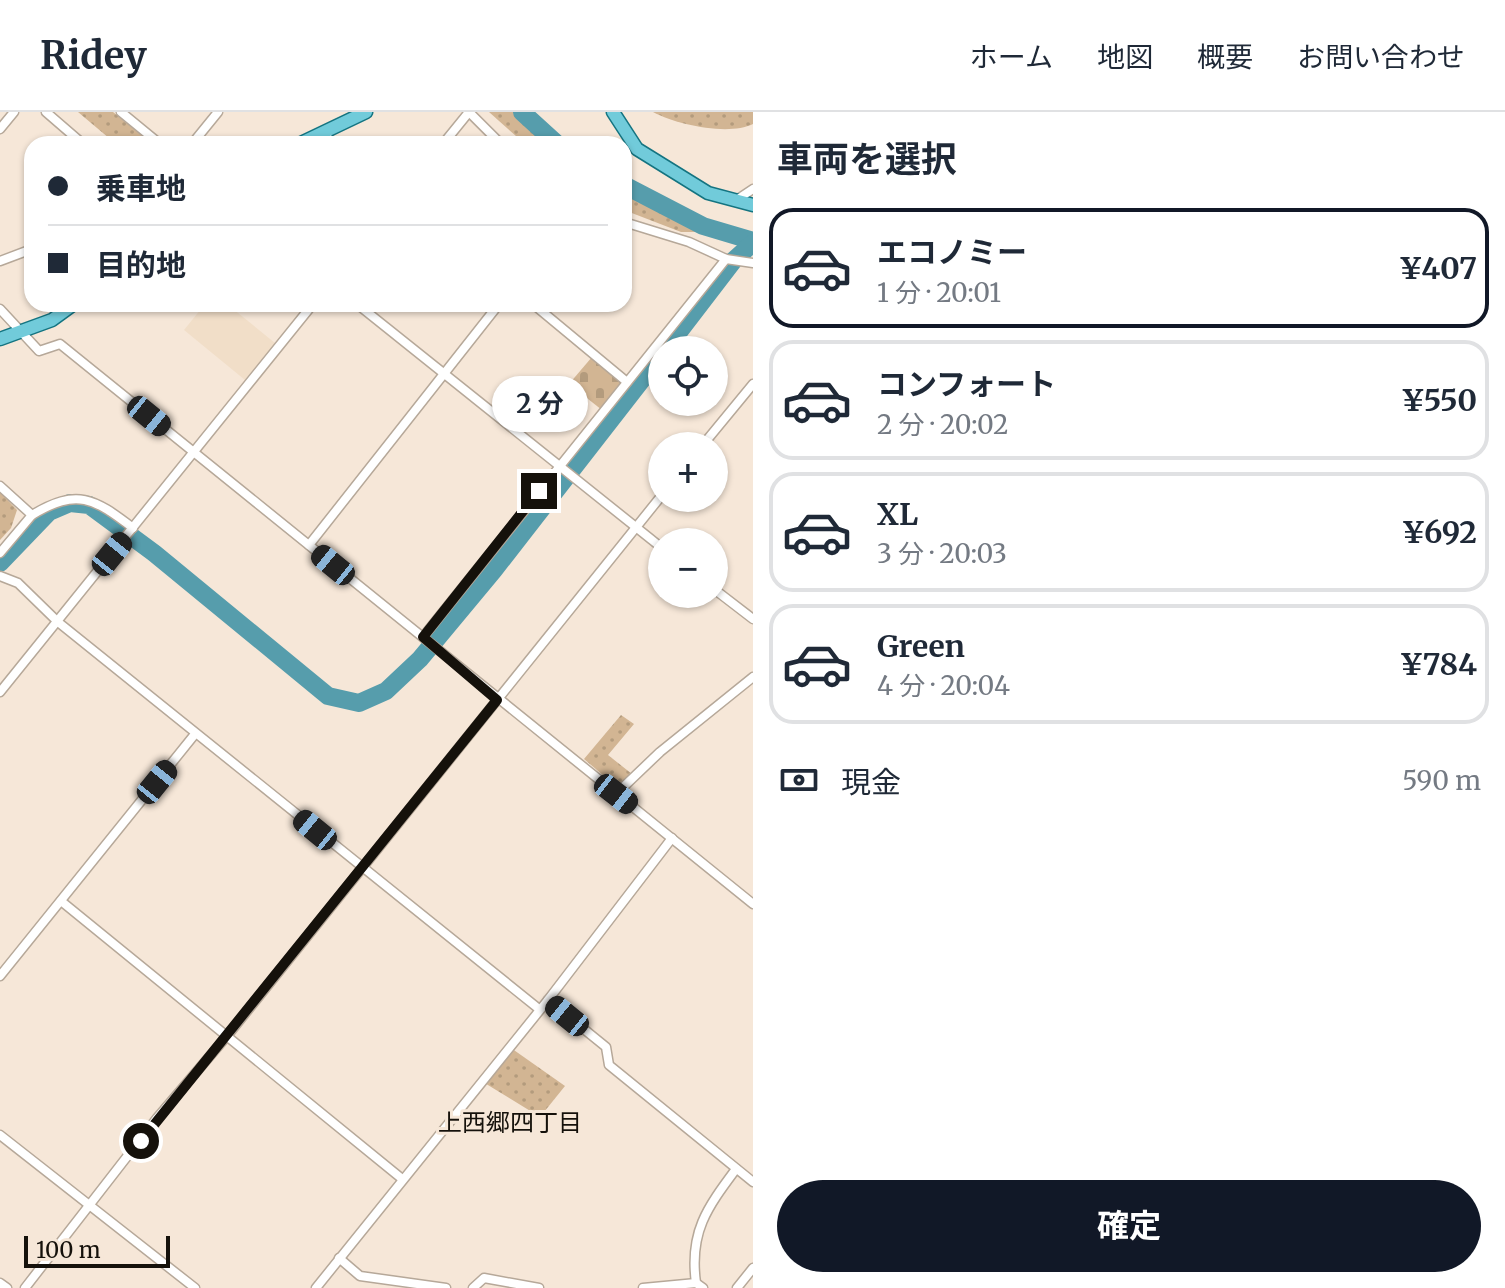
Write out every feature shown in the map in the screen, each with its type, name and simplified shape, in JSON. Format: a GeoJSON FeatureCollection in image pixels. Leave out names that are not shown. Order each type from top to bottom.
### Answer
{"type":"FeatureCollection","features":[{"type":"Feature","properties":{"kind":"main road"},"geometry":{"type":"LineString","coordinates":[[313,136],[366,112]]}},
{"type":"Feature","properties":{"kind":"main road"},"geometry":{"type":"LineString","coordinates":[[613,112],[629,136]]}},
{"type":"Feature","properties":{"kind":"main road"},"geometry":{"type":"LineString","coordinates":[[632,141],[637,149],[708,193],[753,205]]}},
{"type":"Feature","properties":{"kind":"main road"},"geometry":{"type":"LineString","coordinates":[[0,339],[52,320],[63,312]]}},
{"type":"Feature","properties":{"kind":"street"},"geometry":{"type":"LineString","coordinates":[[0,129],[14,112]]}},
{"type":"Feature","properties":{"kind":"street"},"geometry":{"type":"LineString","coordinates":[[46,112],[74,136]]}},
{"type":"Feature","properties":{"kind":"street"},"geometry":{"type":"LineString","coordinates":[[121,112],[150,136]]}},
{"type":"Feature","properties":{"kind":"street"},"geometry":{"type":"LineString","coordinates":[[198,136],[218,112]]}},
{"type":"Feature","properties":{"kind":"street"},"geometry":{"type":"LineString","coordinates":[[450,136],[469,112],[493,136]]}},
{"type":"Feature","properties":{"kind":"street"},"geometry":{"type":"LineString","coordinates":[[320,132],[325,136]]}},
{"type":"Feature","properties":{"kind":"street"},"geometry":{"type":"LineString","coordinates":[[735,201],[753,189]]}},
{"type":"Feature","properties":{"kind":"street"},"geometry":{"type":"LineString","coordinates":[[632,224],[689,242],[726,259],[753,263]]}},
{"type":"Feature","properties":{"kind":"street"},"geometry":{"type":"LineString","coordinates":[[0,261],[24,252]]}},
{"type":"Feature","properties":{"kind":"street"},"geometry":{"type":"LineString","coordinates":[[425,638],[726,259]]}},
{"type":"Feature","properties":{"kind":"street"},"geometry":{"type":"LineString","coordinates":[[0,309],[39,351],[60,344],[753,904]]}},
{"type":"Feature","properties":{"kind":"street"},"geometry":{"type":"LineString","coordinates":[[0,692],[307,312]]}},
{"type":"Feature","properties":{"kind":"street"},"geometry":{"type":"LineString","coordinates":[[367,312],[648,537]]}},
{"type":"Feature","properties":{"kind":"street"},"geometry":{"type":"LineString","coordinates":[[309,545],[492,312]]}},
{"type":"Feature","properties":{"kind":"street"},"geometry":{"type":"LineString","coordinates":[[543,312],[627,382]]}},
{"type":"Feature","properties":{"kind":"street"},"geometry":{"type":"LineString","coordinates":[[714,432],[753,384]]}},
{"type":"Feature","properties":{"kind":"street"},"geometry":{"type":"LineString","coordinates":[[0,486],[32,515]]}},
{"type":"Feature","properties":{"kind":"street"},"geometry":{"type":"LineString","coordinates":[[0,553],[32,515],[68,499],[91,500],[133,528]]}},
{"type":"Feature","properties":{"kind":"street"},"geometry":{"type":"LineString","coordinates":[[25,1288],[90,1209],[157,1118],[227,1036],[649,512]]}},
{"type":"Feature","properties":{"kind":"street"},"geometry":{"type":"LineString","coordinates":[[0,576],[18,583],[58,622],[539,1009]]}},
{"type":"Feature","properties":{"kind":"street"},"geometry":{"type":"LineString","coordinates":[[728,600],[753,619]]}},
{"type":"Feature","properties":{"kind":"street"},"geometry":{"type":"LineString","coordinates":[[616,794],[660,752],[753,677]]}},
{"type":"Feature","properties":{"kind":"street"},"geometry":{"type":"LineString","coordinates":[[0,976],[195,734]]}},
{"type":"Feature","properties":{"kind":"street"},"geometry":{"type":"LineString","coordinates":[[316,1288],[401,1178],[548,1000],[672,838]]}},
{"type":"Feature","properties":{"kind":"street"},"geometry":{"type":"LineString","coordinates":[[61,901],[401,1178]]}},
{"type":"Feature","properties":{"kind":"street"},"geometry":{"type":"LineString","coordinates":[[548,1000],[606,1047],[609,1065],[753,1182]]}},
{"type":"Feature","properties":{"kind":"street"},"geometry":{"type":"LineString","coordinates":[[0,1135],[90,1209],[195,1288]]}},
{"type":"Feature","properties":{"kind":"street"},"geometry":{"type":"LineString","coordinates":[[643,1288],[700,1286],[696,1231],[712,1200],[736,1169]]}},
{"type":"Feature","properties":{"kind":"street"},"geometry":{"type":"LineString","coordinates":[[339,1258],[360,1276],[446,1288]]}},
{"type":"Feature","properties":{"kind":"street"},"geometry":{"type":"LineString","coordinates":[[737,1288],[753,1268]]}},
{"type":"Feature","properties":{"kind":"street"},"geometry":{"type":"LineString","coordinates":[[473,1288],[484,1278],[539,1288]]}},
{"type":"Feature","properties":{"kind":"street"},"geometry":{"type":"LineString","coordinates":[[0,1283],[7,1288]]}},
{"type":"Feature","properties":{"kind":"shaded area"},"geometry":{"type":"Polygon","coordinates":[[[199,312],[237,312],[275,343],[245,380],[184,330],[199,312]]]}},
{"type":"Feature","properties":{"kind":"green space"},"geometry":{"type":"Polygon","coordinates":[[[78,112],[113,112],[142,136],[106,136],[78,112]]]}},
{"type":"Feature","properties":{"kind":"green space"},"geometry":{"type":"Polygon","coordinates":[[[489,112],[514,112],[540,136],[516,136],[489,112]]]}},
{"type":"Feature","properties":{"kind":"green space"},"geometry":{"type":"Polygon","coordinates":[[[653,112],[753,112],[753,124],[717,129],[675,121],[653,112]]]}},
{"type":"Feature","properties":{"kind":"green space"},"geometry":{"type":"Polygon","coordinates":[[[632,196],[700,232],[681,232],[632,213],[632,196]]]}},
{"type":"Feature","properties":{"kind":"green space"},"geometry":{"type":"Polygon","coordinates":[[[592,357],[621,381],[621,386],[602,410],[569,384],[592,357]]]}},
{"type":"Feature","properties":{"kind":"green space"},"geometry":{"type":"Polygon","coordinates":[[[0,492],[17,510],[11,528],[0,540],[0,492]]]}},
{"type":"Feature","properties":{"kind":"green space"},"geometry":{"type":"Polygon","coordinates":[[[621,715],[634,724],[608,755],[632,774],[618,788],[584,759],[621,715]]]}},
{"type":"Feature","properties":{"kind":"green space"},"geometry":{"type":"Polygon","coordinates":[[[511,1048],[565,1086],[540,1117],[483,1082],[511,1048]]]}},
{"type":"Feature","properties":{"kind":"waterway"},"geometry":{"type":"LineString","coordinates":[[522,112],[548,136]]}},
{"type":"Feature","properties":{"kind":"waterway"},"geometry":{"type":"LineString","coordinates":[[632,189],[703,226],[753,241]]}},
{"type":"Feature","properties":{"kind":"waterway"},"geometry":{"type":"LineString","coordinates":[[676,336],[734,260],[753,243]]}},
{"type":"Feature","properties":{"kind":"waterway"},"geometry":{"type":"LineString","coordinates":[[0,563],[49,512],[70,503],[89,505],[154,553],[328,696],[359,703],[386,691],[420,659],[494,570],[648,372]]}},
{"type":"Feature","properties":{"kind":"district","name":"上西郷四丁目"},"geometry":{"type":"Point","coordinates":[510,1123]}},
{"type":"Feature","properties":{"kind":"route"},"geometry":{"type":"LineString","coordinates":[[141,1141],[497,700],[423,637],[539,491]]}}]}
